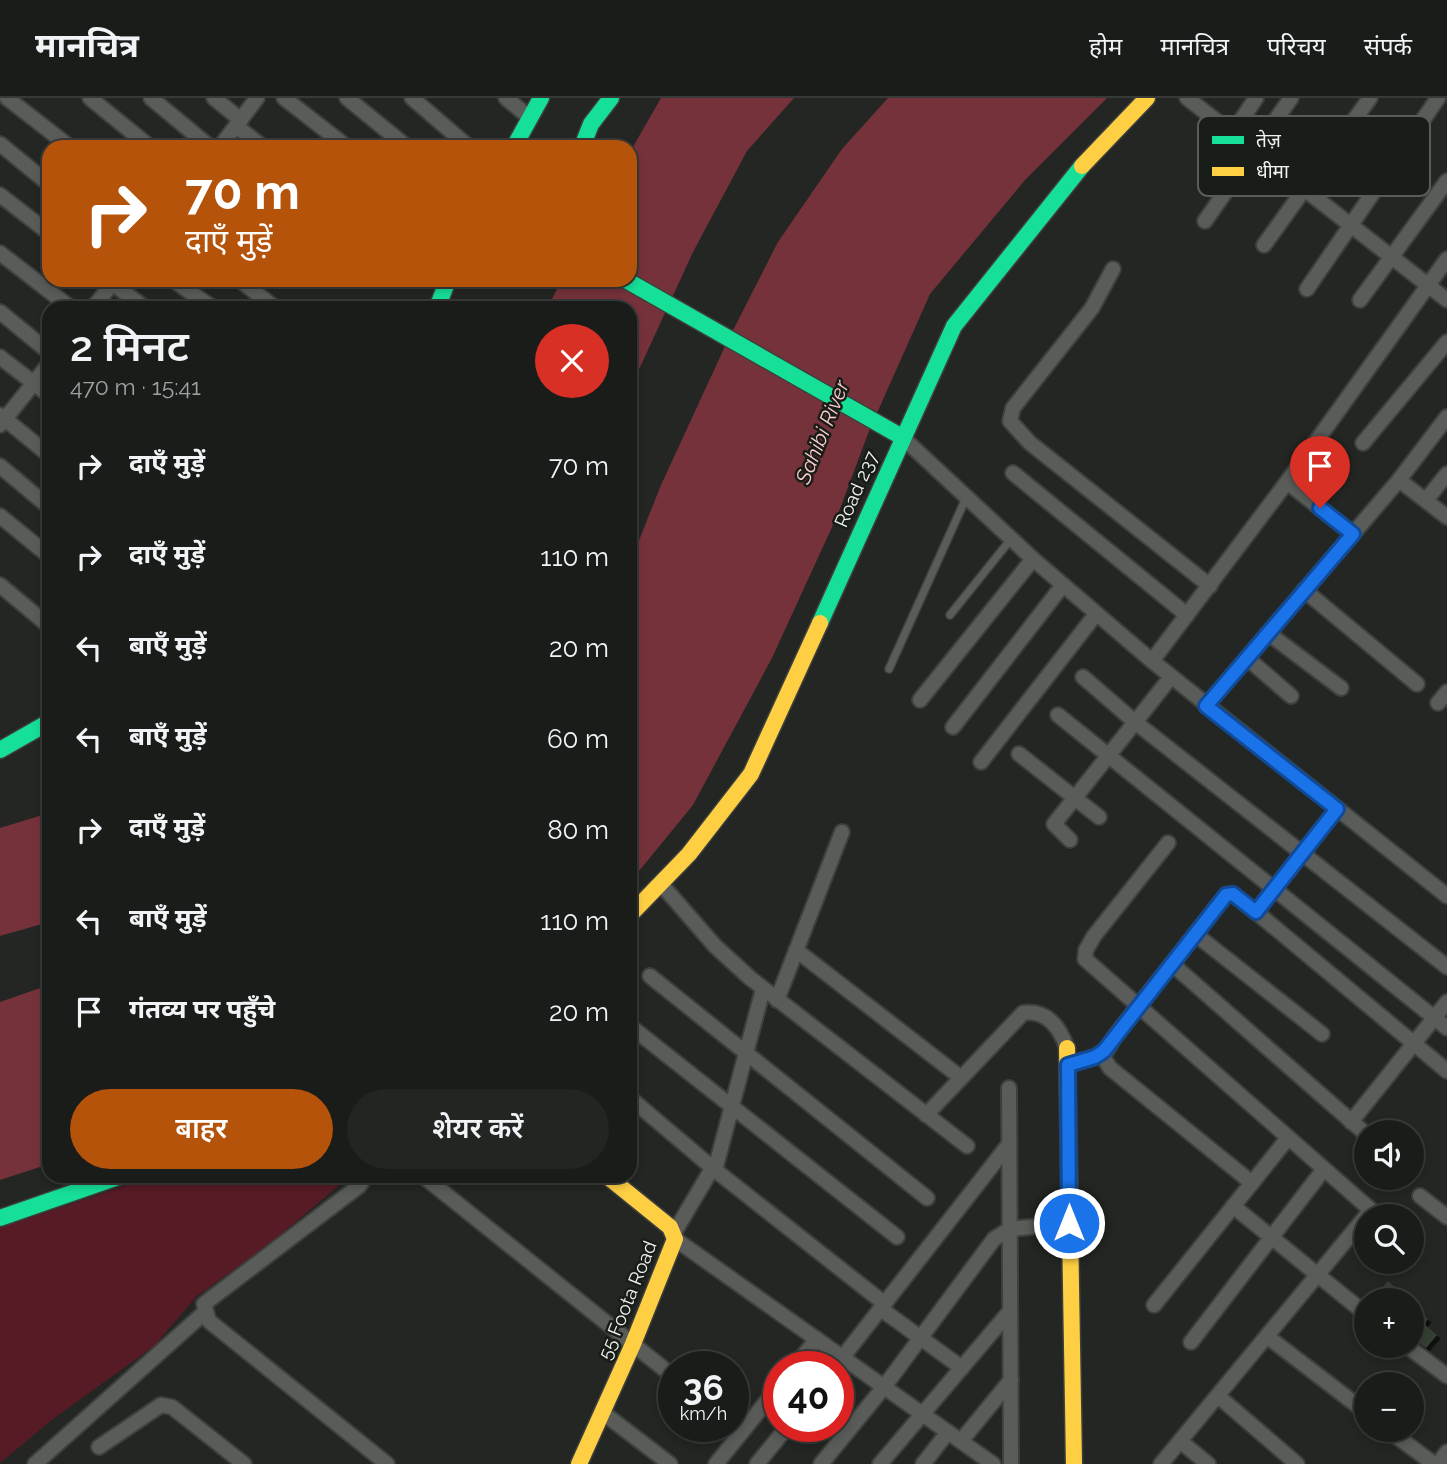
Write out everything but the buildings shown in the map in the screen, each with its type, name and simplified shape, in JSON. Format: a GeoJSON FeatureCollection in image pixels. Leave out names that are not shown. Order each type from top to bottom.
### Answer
{"type":"FeatureCollection","features":[{"type":"Feature","properties":{"kind":"street"},"geometry":{"type":"LineString","coordinates":[[7,98],[61,140]]}},
{"type":"Feature","properties":{"kind":"street"},"geometry":{"type":"LineString","coordinates":[[90,98],[141,140]]}},
{"type":"Feature","properties":{"kind":"street"},"geometry":{"type":"LineString","coordinates":[[151,98],[202,140]]}},
{"type":"Feature","properties":{"kind":"street"},"geometry":{"type":"LineString","coordinates":[[214,98],[256,140]]}},
{"type":"Feature","properties":{"kind":"street"},"geometry":{"type":"LineString","coordinates":[[225,140],[257,98]]}},
{"type":"Feature","properties":{"kind":"street"},"geometry":{"type":"LineString","coordinates":[[284,98],[338,140]]}},
{"type":"Feature","properties":{"kind":"street"},"geometry":{"type":"LineString","coordinates":[[347,98],[398,140]]}},
{"type":"Feature","properties":{"kind":"street"},"geometry":{"type":"LineString","coordinates":[[412,98],[462,140]]}},
{"type":"Feature","properties":{"kind":"street"},"geometry":{"type":"LineString","coordinates":[[506,98],[529,117]]}},
{"type":"Feature","properties":{"kind":"street"},"geometry":{"type":"LineString","coordinates":[[518,140],[541,98]]}},
{"type":"Feature","properties":{"kind":"street"},"geometry":{"type":"LineString","coordinates":[[585,140],[591,124],[611,98]]}},
{"type":"Feature","properties":{"kind":"street","name":"Road 237"},"geometry":{"type":"LineString","coordinates":[[637,908],[661,884],[751,774],[954,326],[1066,183],[1147,98]]}},
{"type":"Feature","properties":{"kind":"street"},"geometry":{"type":"LineString","coordinates":[[1187,98],[1210,116]]}},
{"type":"Feature","properties":{"kind":"street"},"geometry":{"type":"LineString","coordinates":[[1244,116],[1256,98]]}},
{"type":"Feature","properties":{"kind":"street"},"geometry":{"type":"LineString","coordinates":[[1279,116],[1291,98]]}},
{"type":"Feature","properties":{"kind":"street"},"geometry":{"type":"LineString","coordinates":[[1358,116],[1370,98]]}},
{"type":"Feature","properties":{"kind":"street"},"geometry":{"type":"LineString","coordinates":[[1426,116],[1438,98]]}},
{"type":"Feature","properties":{"kind":"street"},"geometry":{"type":"LineString","coordinates":[[0,144],[42,178]]}},
{"type":"Feature","properties":{"kind":"street"},"geometry":{"type":"LineString","coordinates":[[1360,300],[1447,181]]}},
{"type":"Feature","properties":{"kind":"street"},"geometry":{"type":"LineString","coordinates":[[0,195],[42,228]]}},
{"type":"Feature","properties":{"kind":"street"},"geometry":{"type":"LineString","coordinates":[[1205,221],[1223,196]]}},
{"type":"Feature","properties":{"kind":"street"},"geometry":{"type":"LineString","coordinates":[[1264,245],[1302,196]]}},
{"type":"Feature","properties":{"kind":"street"},"geometry":{"type":"LineString","coordinates":[[1310,196],[1447,300]]}},
{"type":"Feature","properties":{"kind":"street"},"geometry":{"type":"LineString","coordinates":[[1307,289],[1371,196]]}},
{"type":"Feature","properties":{"kind":"street"},"geometry":{"type":"LineString","coordinates":[[0,253],[42,286]]}},
{"type":"Feature","properties":{"kind":"street"},"geometry":{"type":"LineString","coordinates":[[1152,661],[1287,482],[1447,259]]}},
{"type":"Feature","properties":{"kind":"street"},"geometry":{"type":"LineString","coordinates":[[1113,269],[1092,308],[1013,408],[1010,421],[1030,443],[1210,586]]}},
{"type":"Feature","properties":{"kind":"street"},"geometry":{"type":"LineString","coordinates":[[637,286],[881,423],[902,438],[1033,559],[1171,677],[1446,892]]}},
{"type":"Feature","properties":{"kind":"street"},"geometry":{"type":"LineString","coordinates":[[44,287],[62,301]]}},
{"type":"Feature","properties":{"kind":"street"},"geometry":{"type":"LineString","coordinates":[[119,287],[136,301]]}},
{"type":"Feature","properties":{"kind":"street"},"geometry":{"type":"LineString","coordinates":[[183,287],[203,301]]}},
{"type":"Feature","properties":{"kind":"street"},"geometry":{"type":"LineString","coordinates":[[249,287],[266,301]]}},
{"type":"Feature","properties":{"kind":"street"},"geometry":{"type":"LineString","coordinates":[[0,312],[42,346]]}},
{"type":"Feature","properties":{"kind":"street"},"geometry":{"type":"LineString","coordinates":[[1363,443],[1447,342]]}},
{"type":"Feature","properties":{"kind":"street"},"geometry":{"type":"LineString","coordinates":[[0,356],[42,390]]}},
{"type":"Feature","properties":{"kind":"street"},"geometry":{"type":"LineString","coordinates":[[42,372],[2,420],[42,450]]}},
{"type":"Feature","properties":{"kind":"street"},"geometry":{"type":"LineString","coordinates":[[1206,706],[1399,480],[1447,417]]}},
{"type":"Feature","properties":{"kind":"street"},"geometry":{"type":"LineString","coordinates":[[0,466],[42,501]]}},
{"type":"Feature","properties":{"kind":"street"},"geometry":{"type":"LineString","coordinates":[[1013,473],[1187,615]]}},
{"type":"Feature","properties":{"kind":"street"},"geometry":{"type":"LineString","coordinates":[[1426,500],[1447,474]]}},
{"type":"Feature","properties":{"kind":"street"},"geometry":{"type":"LineString","coordinates":[[1399,480],[1447,517]]}},
{"type":"Feature","properties":{"kind":"street"},"geometry":{"type":"LineString","coordinates":[[1287,482],[1353,534]]}},
{"type":"Feature","properties":{"kind":"street"},"geometry":{"type":"LineString","coordinates":[[0,516],[42,550]]}},
{"type":"Feature","properties":{"kind":"street"},"geometry":{"type":"LineString","coordinates":[[920,700],[1033,559]]}},
{"type":"Feature","properties":{"kind":"street"},"geometry":{"type":"LineString","coordinates":[[0,585],[42,620]]}},
{"type":"Feature","properties":{"kind":"street"},"geometry":{"type":"LineString","coordinates":[[953,727],[1063,585]]}},
{"type":"Feature","properties":{"kind":"street"},"geometry":{"type":"LineString","coordinates":[[1304,590],[1417,684]]}},
{"type":"Feature","properties":{"kind":"street"},"geometry":{"type":"LineString","coordinates":[[981,762],[1096,614]]}},
{"type":"Feature","properties":{"kind":"street"},"geometry":{"type":"LineString","coordinates":[[1268,633],[1341,688]]}},
{"type":"Feature","properties":{"kind":"street"},"geometry":{"type":"LineString","coordinates":[[1247,658],[1291,696]]}},
{"type":"Feature","properties":{"kind":"street"},"geometry":{"type":"LineString","coordinates":[[1083,677],[1135,722],[1447,967]]}},
{"type":"Feature","properties":{"kind":"street"},"geometry":{"type":"LineString","coordinates":[[1070,840],[1054,824],[1171,677]]}},
{"type":"Feature","properties":{"kind":"street"},"geometry":{"type":"LineString","coordinates":[[1058,715],[1447,1028]]}},
{"type":"Feature","properties":{"kind":"street"},"geometry":{"type":"LineString","coordinates":[[1,748],[42,726]]}},
{"type":"Feature","properties":{"kind":"street"},"geometry":{"type":"LineString","coordinates":[[1019,754],[1099,817]]}},
{"type":"Feature","properties":{"kind":"street"},"geometry":{"type":"LineString","coordinates":[[1256,912],[1337,809]]}},
{"type":"Feature","properties":{"kind":"street"},"geometry":{"type":"LineString","coordinates":[[777,1000],[842,832]]}},
{"type":"Feature","properties":{"kind":"street"},"geometry":{"type":"LineString","coordinates":[[1161,1464],[1371,1210],[1088,963],[1085,954],[1094,936],[1168,843]]}},
{"type":"Feature","properties":{"kind":"street"},"geometry":{"type":"LineString","coordinates":[[661,884],[715,946],[763,989],[967,1146]]}},
{"type":"Feature","properties":{"kind":"street"},"geometry":{"type":"LineString","coordinates":[[1068,1065],[1095,1057],[1104,1051],[1229,894],[1256,912],[1447,1071]]}},
{"type":"Feature","properties":{"kind":"street"},"geometry":{"type":"LineString","coordinates":[[1195,934],[1322,1034]]}},
{"type":"Feature","properties":{"kind":"street"},"geometry":{"type":"LineString","coordinates":[[796,950],[960,1077]]}},
{"type":"Feature","properties":{"kind":"street"},"geometry":{"type":"LineString","coordinates":[[1172,964],[1354,1124]]}},
{"type":"Feature","properties":{"kind":"street"},"geometry":{"type":"LineString","coordinates":[[650,976],[928,1198]]}},
{"type":"Feature","properties":{"kind":"street"},"geometry":{"type":"LineString","coordinates":[[763,989],[714,1168],[675,1236],[817,1339],[828,1351]]}},
{"type":"Feature","properties":{"kind":"street"},"geometry":{"type":"LineString","coordinates":[[1351,1122],[1447,1002]]}},
{"type":"Feature","properties":{"kind":"street"},"geometry":{"type":"LineString","coordinates":[[926,1115],[1023,1013],[1042,1015],[1060,1029],[1067,1048],[1068,1065],[1074,1464]]}},
{"type":"Feature","properties":{"kind":"street"},"geometry":{"type":"LineString","coordinates":[[637,1032],[897,1237]]}},
{"type":"Feature","properties":{"kind":"street"},"geometry":{"type":"LineString","coordinates":[[1104,1051],[1103,1057],[1110,1068],[1252,1183]]}},
{"type":"Feature","properties":{"kind":"street"},"geometry":{"type":"LineString","coordinates":[[1009,1088],[1011,1464]]}},
{"type":"Feature","properties":{"kind":"street"},"geometry":{"type":"LineString","coordinates":[[637,1104],[920,1338],[962,1368]]}},
{"type":"Feature","properties":{"kind":"street"},"geometry":{"type":"LineString","coordinates":[[1154,1306],[1288,1138]]}},
{"type":"Feature","properties":{"kind":"street"},"geometry":{"type":"LineString","coordinates":[[848,1351],[1009,1144]]}},
{"type":"Feature","properties":{"kind":"street"},"geometry":{"type":"LineString","coordinates":[[1191,1342],[1324,1169]]}},
{"type":"Feature","properties":{"kind":"street"},"geometry":{"type":"LineString","coordinates":[[0,1218],[101,1183]]}},
{"type":"Feature","properties":{"kind":"street"},"geometry":{"type":"LineString","coordinates":[[361,1183],[204,1304],[204,1313],[209,1321],[387,1464]]}},
{"type":"Feature","properties":{"kind":"street"},"geometry":{"type":"LineString","coordinates":[[432,1183],[658,1364]]}},
{"type":"Feature","properties":{"kind":"street","name":"55 Foota Road"},"geometry":{"type":"LineString","coordinates":[[579,1464],[633,1344],[675,1236],[615,1183]]}},
{"type":"Feature","properties":{"kind":"street"},"geometry":{"type":"LineString","coordinates":[[1420,1196],[1447,1217]]}},
{"type":"Feature","properties":{"kind":"street"},"geometry":{"type":"LineString","coordinates":[[1233,1206],[1354,1305]]}},
{"type":"Feature","properties":{"kind":"street"},"geometry":{"type":"LineString","coordinates":[[821,1464],[884,1387],[994,1239],[1010,1229],[1069,1223]]}},
{"type":"Feature","properties":{"kind":"street"},"geometry":{"type":"LineString","coordinates":[[880,1464],[1010,1311]]}},
{"type":"Feature","properties":{"kind":"street"},"geometry":{"type":"LineString","coordinates":[[35,1464],[204,1313]]}},
{"type":"Feature","properties":{"kind":"street"},"geometry":{"type":"LineString","coordinates":[[1268,1337],[1354,1403]]}},
{"type":"Feature","properties":{"kind":"street"},"geometry":{"type":"LineString","coordinates":[[807,1351],[817,1339]]}},
{"type":"Feature","properties":{"kind":"street"},"geometry":{"type":"LineString","coordinates":[[1423,1358],[1442,1372],[1447,1357]]}},
{"type":"Feature","properties":{"kind":"street"},"geometry":{"type":"LineString","coordinates":[[854,1370],[884,1387],[961,1441],[987,1463]]}},
{"type":"Feature","properties":{"kind":"street"},"geometry":{"type":"LineString","coordinates":[[961,1441],[1011,1380]]}},
{"type":"Feature","properties":{"kind":"street"},"geometry":{"type":"LineString","coordinates":[[1217,1396],[1297,1464]]}},
{"type":"Feature","properties":{"kind":"street"},"geometry":{"type":"LineString","coordinates":[[749,1417],[763,1402]]}},
{"type":"Feature","properties":{"kind":"street"},"geometry":{"type":"LineString","coordinates":[[99,1447],[162,1405],[172,1407],[244,1464]]}},
{"type":"Feature","properties":{"kind":"street"},"geometry":{"type":"LineString","coordinates":[[602,1412],[670,1464]]}},
{"type":"Feature","properties":{"kind":"street"},"geometry":{"type":"LineString","coordinates":[[923,1464],[948,1432]]}},
{"type":"Feature","properties":{"kind":"street"},"geometry":{"type":"LineString","coordinates":[[1180,1441],[1208,1464]]}},
{"type":"Feature","properties":{"kind":"street"},"geometry":{"type":"LineString","coordinates":[[716,1464],[729,1442]]}},
{"type":"Feature","properties":{"kind":"street"},"geometry":{"type":"LineString","coordinates":[[757,1464],[775,1442]]}},
{"type":"Feature","properties":{"kind":"street"},"geometry":{"type":"LineString","coordinates":[[1405,1442],[1436,1464],[1447,1452]]}},
{"type":"Feature","properties":{"kind":"lane"},"geometry":{"type":"LineString","coordinates":[[889,668],[966,497]]}},
{"type":"Feature","properties":{"kind":"lane"},"geometry":{"type":"LineString","coordinates":[[950,615],[1011,539]]}},
{"type":"Feature","properties":{"kind":"shaded area"},"geometry":{"type":"Polygon","coordinates":[[[133,1183],[342,1183],[272,1242],[196,1297],[154,1346],[53,1419],[0,1463],[0,1228],[133,1183]]]}},
{"type":"Feature","properties":{"kind":"water"},"geometry":{"type":"Polygon","coordinates":[[[661,98],[794,98],[747,151],[693,252],[637,374],[637,301],[551,301],[558,287],[637,287],[637,140],[661,98]]]}},
{"type":"Feature","properties":{"kind":"water","name":"Sahibi River"},"geometry":{"type":"Polygon","coordinates":[[[888,98],[1107,98],[1025,180],[930,294],[869,431],[838,514],[772,658],[693,805],[637,873],[637,545],[661,485],[727,342],[778,242],[842,149],[888,98]]]}},
{"type":"Feature","properties":{"kind":"water"},"geometry":{"type":"Polygon","coordinates":[[[42,815],[42,924],[0,936],[0,828],[42,815]]]}},
{"type":"Feature","properties":{"kind":"water"},"geometry":{"type":"Polygon","coordinates":[[[42,987],[42,1166],[0,1180],[0,1002],[42,987]]]}},
{"type":"Feature","properties":{"kind":"traffic: fast"},"geometry":{"type":"LineString","coordinates":[[518,140],[541,98]]}},
{"type":"Feature","properties":{"kind":"traffic: fast"},"geometry":{"type":"LineString","coordinates":[[585,140],[591,124],[611,98]]}},
{"type":"Feature","properties":{"kind":"traffic: fast"},"geometry":{"type":"LineString","coordinates":[[820,623],[954,326],[1082,166]]}},
{"type":"Feature","properties":{"kind":"traffic: fast"},"geometry":{"type":"LineString","coordinates":[[637,286],[902,437]]}},
{"type":"Feature","properties":{"kind":"traffic: fast"},"geometry":{"type":"LineString","coordinates":[[440,301],[445,287]]}},
{"type":"Feature","properties":{"kind":"traffic: fast"},"geometry":{"type":"LineString","coordinates":[[0,750],[42,726]]}},
{"type":"Feature","properties":{"kind":"traffic: fast"},"geometry":{"type":"LineString","coordinates":[[0,1218],[101,1183]]}},
{"type":"Feature","properties":{"kind":"traffic: slow"},"geometry":{"type":"LineString","coordinates":[[1082,166],[1147,98]]}},
{"type":"Feature","properties":{"kind":"traffic: slow"},"geometry":{"type":"LineString","coordinates":[[637,908],[689,854],[751,774],[820,623]]}},
{"type":"Feature","properties":{"kind":"traffic: slow"},"geometry":{"type":"LineString","coordinates":[[1067,1048],[1074,1464]]}},
{"type":"Feature","properties":{"kind":"traffic: slow"},"geometry":{"type":"LineString","coordinates":[[579,1464],[633,1344],[675,1239],[670,1227],[616,1183]]}},
{"type":"Feature","properties":{"kind":"route"},"geometry":{"type":"LineString","coordinates":[[1069,1223],[1068,1065],[1083,1062],[1104,1051],[1226,895],[1233,894],[1256,912],[1337,809],[1206,706],[1353,534],[1320,508]]}}]}
